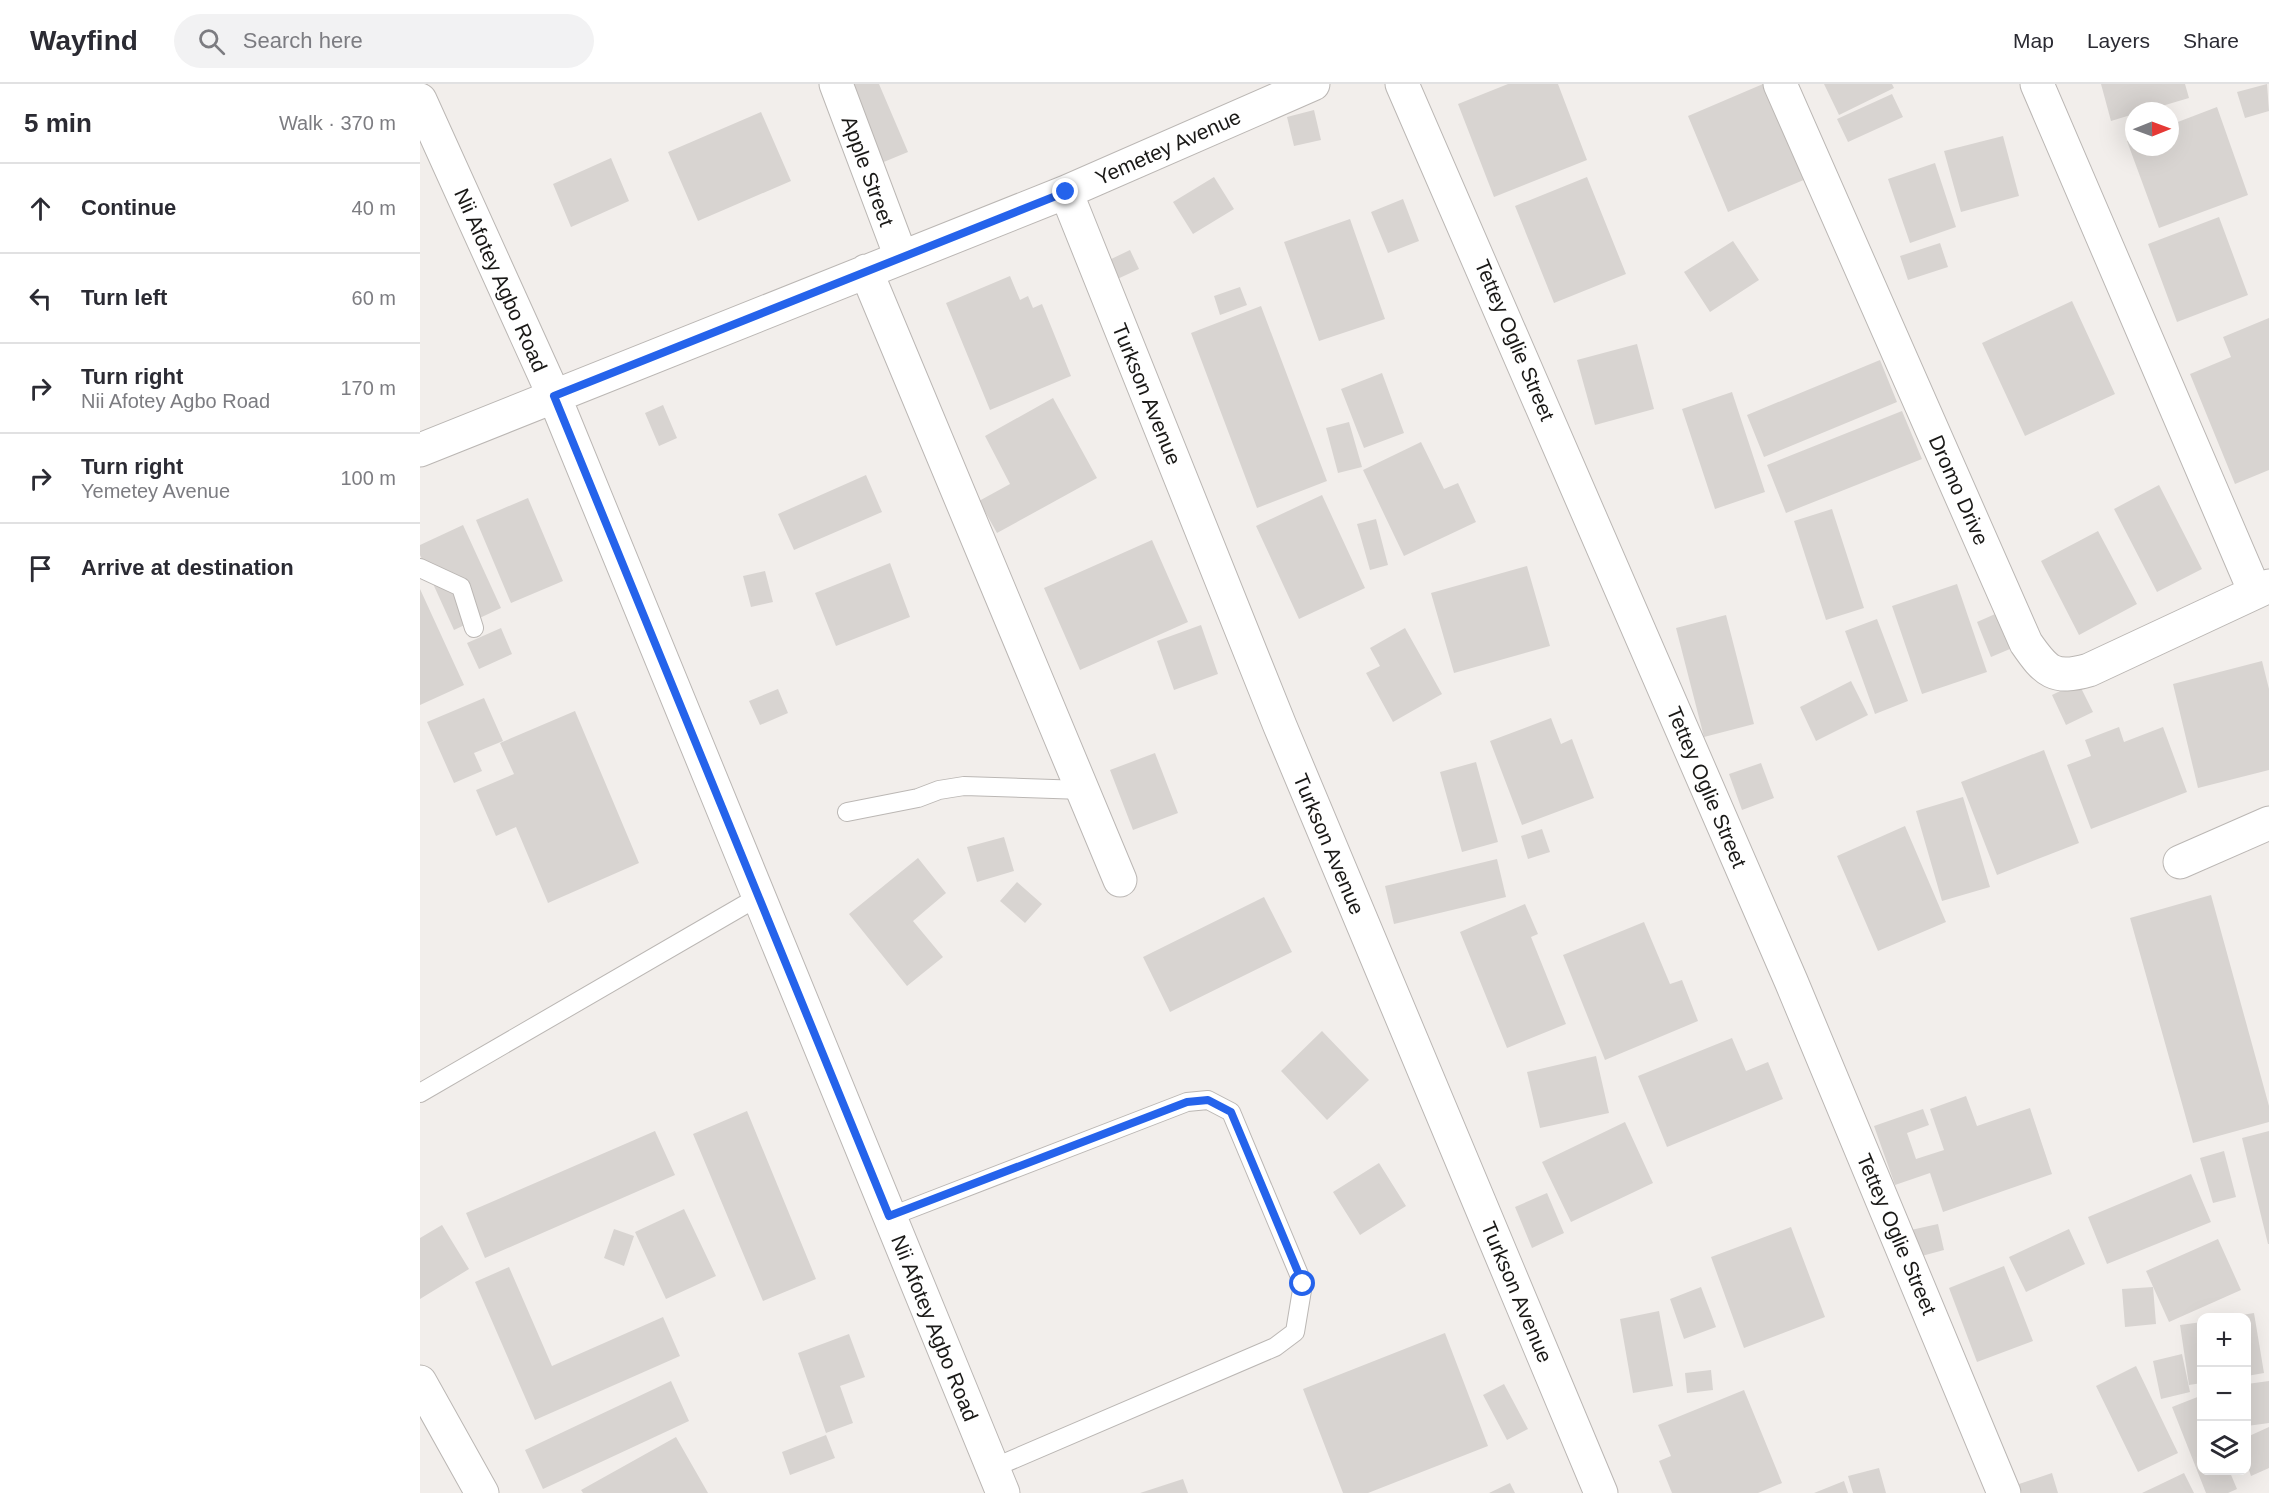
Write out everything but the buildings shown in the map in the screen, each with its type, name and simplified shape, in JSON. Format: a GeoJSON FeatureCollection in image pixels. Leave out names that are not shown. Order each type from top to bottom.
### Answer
{"type":"FeatureCollection","features":[{"type":"Feature","properties":{"kind":"street","name":"Apple Street"},"geometry":{"type":"LineString","coordinates":[[836,84],[901,257]]}},
{"type":"Feature","properties":{"kind":"street","name":"Yemetey Avenue"},"geometry":{"type":"LineString","coordinates":[[420,450],[1066,192],[1313,84]]}},
{"type":"Feature","properties":{"kind":"street","name":"Tettey Oglie Street"},"geometry":{"type":"LineString","coordinates":[[1402,84],[1791,981],[2004,1493]]}},
{"type":"Feature","properties":{"kind":"street","name":"Dromo Drive"},"geometry":{"type":"LineString","coordinates":[[1780,84],[2026,643],[2039,662],[2054,674],[2071,675],[2089,670],[2262,589]]}},
{"type":"Feature","properties":{"kind":"street"},"geometry":{"type":"LineString","coordinates":[[2037,84],[2262,589]]}},
{"type":"Feature","properties":{"kind":"street","name":"Nii Afotey Agbo Road"},"geometry":{"type":"LineString","coordinates":[[420,100],[554,396],[998,1481]]}},
{"type":"Feature","properties":{"kind":"street","name":"Turkson Avenue"},"geometry":{"type":"LineString","coordinates":[[1066,192],[1280,726],[1601,1493]]}},
{"type":"Feature","properties":{"kind":"street"},"geometry":{"type":"LineString","coordinates":[[866,272],[1120,880]]}},
{"type":"Feature","properties":{"kind":"street"},"geometry":{"type":"LineString","coordinates":[[2180,862],[2269,823]]}},
{"type":"Feature","properties":{"kind":"street"},"geometry":{"type":"LineString","coordinates":[[420,1382],[482,1493]]}},
{"type":"Feature","properties":{"kind":"lane"},"geometry":{"type":"LineString","coordinates":[[420,568],[461,587],[474,628]]}},
{"type":"Feature","properties":{"kind":"lane"},"geometry":{"type":"LineString","coordinates":[[847,813],[964,786],[1083,790]]}},
{"type":"Feature","properties":{"kind":"lane"},"geometry":{"type":"LineString","coordinates":[[420,1093],[758,897]]}},
{"type":"Feature","properties":{"kind":"lane"},"geometry":{"type":"LineString","coordinates":[[889,1216],[1187,1102],[1208,1100],[1231,1112],[1303,1284],[1296,1332],[1275,1347],[998,1481]]}},
{"type":"Feature","properties":{"kind":"route"},"geometry":{"type":"LineString","coordinates":[[1066,192],[554,396],[889,1216],[1187,1102],[1208,1100],[1231,1112],[1303,1284]]}}]}
